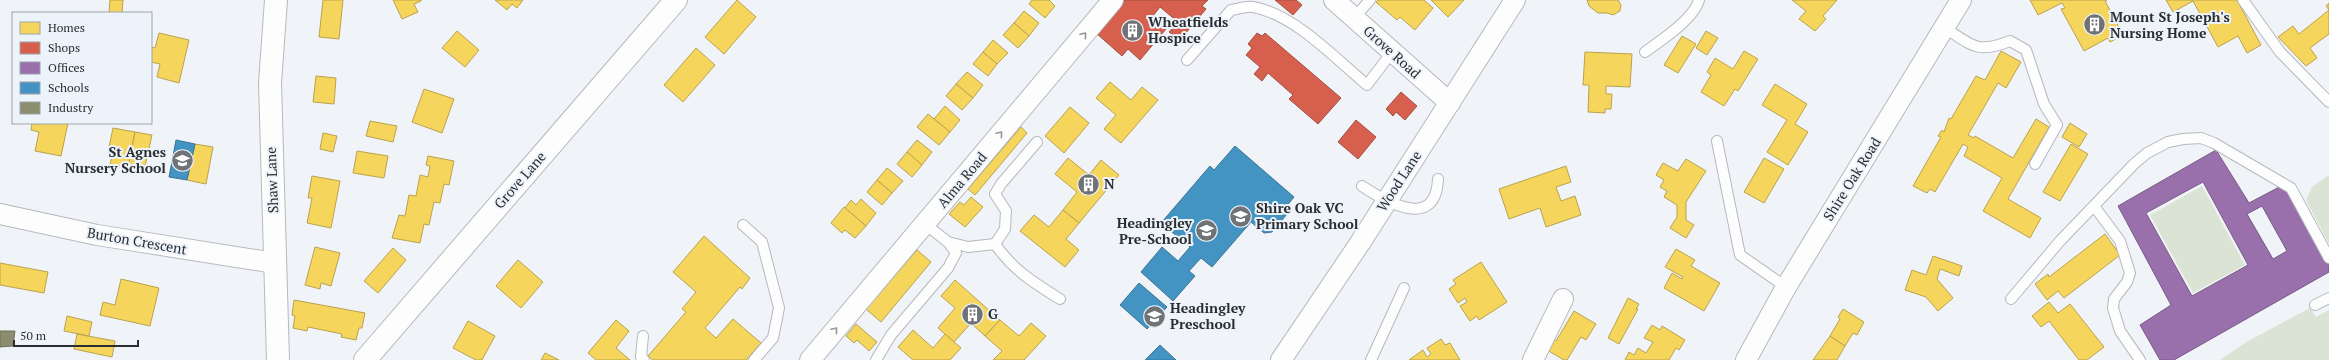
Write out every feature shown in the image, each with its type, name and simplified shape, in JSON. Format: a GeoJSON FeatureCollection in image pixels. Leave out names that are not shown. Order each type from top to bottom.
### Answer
{"type":"FeatureCollection","features":[{"type":"Feature","properties":{"kind":"main road","name":"Shaw Lane"},"geometry":{"type":"LineString","coordinates":[[276,0],[270,83],[278,360]]}},
{"type":"Feature","properties":{"kind":"main road","name":"Grove Lane"},"geometry":{"type":"LineString","coordinates":[[365,360],[676,0]]}},
{"type":"Feature","properties":{"kind":"street","name":"Alma Road"},"geometry":{"type":"LineString","coordinates":[[810,360],[1113,0]]}},
{"type":"Feature","properties":{"kind":"street","name":"Grove Road"},"geometry":{"type":"LineString","coordinates":[[1334,0],[1450,103]]}},
{"type":"Feature","properties":{"kind":"street","name":"Wood Lane"},"geometry":{"type":"LineString","coordinates":[[1281,360],[1386,202],[1515,0]]}},
{"type":"Feature","properties":{"kind":"street","name":"Shire Oak Road"},"geometry":{"type":"LineString","coordinates":[[1746,360],[1786,287],[1961,0]]}},
{"type":"Feature","properties":{"kind":"street","name":"Burton Crescent"},"geometry":{"type":"LineString","coordinates":[[0,214],[105,236],[275,263]]}},
{"type":"Feature","properties":{"kind":"street"},"geometry":{"type":"LineString","coordinates":[[1532,360],[1563,298]]}},
{"type":"Feature","properties":{"kind":"lane"},"geometry":{"type":"LineString","coordinates":[[1354,18],[1370,0]]}},
{"type":"Feature","properties":{"kind":"lane"},"geometry":{"type":"LineString","coordinates":[[1645,52],[1668,35],[1687,17],[1699,0]]}},
{"type":"Feature","properties":{"kind":"lane"},"geometry":{"type":"LineString","coordinates":[[2243,0],[2280,52],[2329,102]]}},
{"type":"Feature","properties":{"kind":"lane"},"geometry":{"type":"LineString","coordinates":[[1187,60],[1231,10],[1252,7],[1282,17],[1301,30],[1367,85],[1392,52]]}},
{"type":"Feature","properties":{"kind":"lane"},"geometry":{"type":"LineString","coordinates":[[1945,28],[1976,48],[1993,48],[2010,41],[2026,50],[2044,104],[2057,125],[2035,164]]}},
{"type":"Feature","properties":{"kind":"lane"},"geometry":{"type":"LineString","coordinates":[[2011,299],[2060,241],[2134,164],[2147,153],[2168,142],[2201,138],[2214,143],[2291,188],[2329,258]]}},
{"type":"Feature","properties":{"kind":"lane"},"geometry":{"type":"LineString","coordinates":[[1717,141],[1740,255],[1786,287]]}},
{"type":"Feature","properties":{"kind":"lane"},"geometry":{"type":"LineString","coordinates":[[948,242],[968,247],[995,244],[1005,229],[1006,212],[995,194],[1001,184],[1037,142]]}},
{"type":"Feature","properties":{"kind":"lane"},"geometry":{"type":"LineString","coordinates":[[1362,186],[1386,202],[1419,210],[1425,207],[1436,194],[1438,179]]}},
{"type":"Feature","properties":{"kind":"lane"},"geometry":{"type":"LineString","coordinates":[[2094,206],[2120,240],[2130,273],[2127,282],[2114,299],[2113,308],[2120,331],[2140,360]]}},
{"type":"Feature","properties":{"kind":"lane"},"geometry":{"type":"LineString","coordinates":[[876,360],[891,336],[948,268],[956,253],[948,242],[925,224]]}},
{"type":"Feature","properties":{"kind":"lane"},"geometry":{"type":"LineString","coordinates":[[743,225],[762,242],[779,308],[773,338],[754,360]]}},
{"type":"Feature","properties":{"kind":"lane"},"geometry":{"type":"LineString","coordinates":[[995,244],[1007,261],[1025,278],[1060,299]]}},
{"type":"Feature","properties":{"kind":"lane"},"geometry":{"type":"LineString","coordinates":[[1371,360],[1404,288]]}},
{"type":"Feature","properties":{"kind":"lane"},"geometry":{"type":"LineString","coordinates":[[2315,305],[2329,298]]}},
{"type":"Feature","properties":{"kind":"lane"},"geometry":{"type":"LineString","coordinates":[[643,336],[641,357],[644,360]]}},
{"type":"Feature","properties":{"kind":"green space"},"geometry":{"type":"Polygon","coordinates":[[[2329,175],[2329,244],[2306,200],[2312,187],[2329,175]]]}},
{"type":"Feature","properties":{"kind":"green space"},"geometry":{"type":"Polygon","coordinates":[[[2202,186],[2245,265],[2193,293],[2150,215],[2202,186]]]}},
{"type":"Feature","properties":{"kind":"green space"},"geometry":{"type":"Polygon","coordinates":[[[2310,308],[2316,317],[2329,310],[2329,360],[2220,360],[2248,341],[2310,308]]]}},
{"type":"Feature","properties":{"kind":"building: Homes"},"geometry":{"type":"Polygon","coordinates":[[[110,0],[123,0],[122,12],[109,12],[110,0]]]}},
{"type":"Feature","properties":{"kind":"building: Homes"},"geometry":{"type":"Polygon","coordinates":[[[323,0],[343,0],[339,39],[319,37],[323,0]]]}},
{"type":"Feature","properties":{"kind":"building: Homes"},"geometry":{"type":"Polygon","coordinates":[[[393,0],[421,1],[414,4],[418,12],[402,19],[393,0]]]}},
{"type":"Feature","properties":{"kind":"building: Homes"},"geometry":{"type":"Polygon","coordinates":[[[495,0],[523,0],[517,8],[512,4],[507,10],[495,0]]]}},
{"type":"Feature","properties":{"kind":"building: Homes"},"geometry":{"type":"Polygon","coordinates":[[[737,0],[756,17],[724,54],[705,37],[737,0]]]}},
{"type":"Feature","properties":{"kind":"building: Homes"},"geometry":{"type":"Polygon","coordinates":[[[1032,0],[1049,0],[1055,6],[1045,18],[1029,4],[1032,0]]]}},
{"type":"Feature","properties":{"kind":"building: Homes"},"geometry":{"type":"Polygon","coordinates":[[[1378,0],[1424,0],[1433,8],[1415,30],[1400,17],[1397,20],[1376,2],[1378,0]]]}},
{"type":"Feature","properties":{"kind":"building: Homes"},"geometry":{"type":"Polygon","coordinates":[[[1431,0],[1464,0],[1448,17],[1431,0]]]}},
{"type":"Feature","properties":{"kind":"building: Homes"},"geometry":{"type":"Polygon","coordinates":[[[1587,0],[1618,0],[1621,5],[1620,11],[1613,15],[1598,13],[1589,6],[1587,0]]]}},
{"type":"Feature","properties":{"kind":"building: Homes"},"geometry":{"type":"Polygon","coordinates":[[[1792,0],[1837,0],[1823,16],[1826,19],[1815,31],[1799,19],[1806,11],[1792,0]]]}},
{"type":"Feature","properties":{"kind":"building: Homes","name":"Mount St Joseph's Nursing Home"},"geometry":{"type":"Polygon","coordinates":[[[2030,0],[2107,0],[2105,1],[2123,35],[2110,42],[2108,38],[2084,51],[2061,9],[2065,8],[2062,3],[2038,15],[2030,0]]]}},
{"type":"Feature","properties":{"kind":"building: Homes","name":"Mount St Joseph's Nursing Home"},"geometry":{"type":"Polygon","coordinates":[[[2166,0],[2237,0],[2261,45],[2247,53],[2238,36],[2218,47],[2193,1],[2173,12],[2166,0]]]}},
{"type":"Feature","properties":{"kind":"building: Homes"},"geometry":{"type":"Polygon","coordinates":[[[2329,3],[2329,10],[2326,6],[2329,3]]]}},
{"type":"Feature","properties":{"kind":"building: Homes"},"geometry":{"type":"Polygon","coordinates":[[[2329,10],[2329,34],[2310,48],[2317,58],[2306,66],[2278,37],[2293,26],[2299,34],[2329,10]]]}},
{"type":"Feature","properties":{"kind":"building: Homes"},"geometry":{"type":"Polygon","coordinates":[[[1024,11],[1039,23],[1029,36],[1014,23],[1024,11]]]}},
{"type":"Feature","properties":{"kind":"building: Homes"},"geometry":{"type":"Polygon","coordinates":[[[1014,23],[1029,36],[1018,48],[1003,35],[1014,23]]]}},
{"type":"Feature","properties":{"kind":"building: Homes"},"geometry":{"type":"Polygon","coordinates":[[[457,31],[479,50],[465,67],[442,48],[457,31]]]}},
{"type":"Feature","properties":{"kind":"building: Homes"},"geometry":{"type":"Polygon","coordinates":[[[1706,31],[1718,38],[1707,55],[1696,48],[1706,31]]]}},
{"type":"Feature","properties":{"kind":"building: Homes"},"geometry":{"type":"Polygon","coordinates":[[[159,33],[189,40],[179,83],[157,77],[160,64],[152,62],[152,47],[155,48],[159,33]]]}},
{"type":"Feature","properties":{"kind":"building: Homes"},"geometry":{"type":"Polygon","coordinates":[[[1682,36],[1696,44],[1678,73],[1664,65],[1682,36]]]}},
{"type":"Feature","properties":{"kind":"building: Homes"},"geometry":{"type":"Polygon","coordinates":[[[993,40],[1008,53],[997,64],[983,52],[993,40]]]}},
{"type":"Feature","properties":{"kind":"building: Homes"},"geometry":{"type":"Polygon","coordinates":[[[696,48],[715,65],[683,102],[664,85],[696,48]]]}},
{"type":"Feature","properties":{"kind":"building: Homes"},"geometry":{"type":"Polygon","coordinates":[[[1744,51],[1758,59],[1738,91],[1735,89],[1724,106],[1701,92],[1711,75],[1707,72],[1715,58],[1733,69],[1744,51]]]}},
{"type":"Feature","properties":{"kind":"building: Homes"},"geometry":{"type":"Polygon","coordinates":[[[2001,51],[2021,62],[2006,88],[1998,83],[1968,135],[1974,138],[1975,136],[2013,158],[2036,119],[2049,127],[2008,199],[2041,218],[2030,238],[1983,211],[2002,178],[1964,156],[1968,147],[1963,144],[1935,192],[1930,189],[1927,193],[1913,186],[1941,137],[1938,136],[1942,130],[1944,132],[1949,118],[1951,119],[1976,76],[1985,80],[2001,51]]]}},
{"type":"Feature","properties":{"kind":"building: Homes"},"geometry":{"type":"Polygon","coordinates":[[[983,52],[997,64],[988,76],[973,64],[983,52]]]}},
{"type":"Feature","properties":{"kind":"building: Homes"},"geometry":{"type":"Polygon","coordinates":[[[1585,52],[1632,54],[1630,87],[1606,86],[1606,94],[1612,94],[1611,109],[1605,109],[1605,113],[1588,112],[1589,85],[1583,85],[1585,52]]]}},
{"type":"Feature","properties":{"kind":"building: Homes"},"geometry":{"type":"Polygon","coordinates":[[[967,72],[983,85],[973,98],[956,84],[967,72]]]}},
{"type":"Feature","properties":{"kind":"building: Homes"},"geometry":{"type":"Polygon","coordinates":[[[316,76],[336,78],[334,104],[313,102],[316,76]]]}},
{"type":"Feature","properties":{"kind":"building: Homes"},"geometry":{"type":"Polygon","coordinates":[[[1110,82],[1131,100],[1142,87],[1158,100],[1121,143],[1104,129],[1116,115],[1096,98],[1110,82]]]}},
{"type":"Feature","properties":{"kind":"building: Homes"},"geometry":{"type":"Polygon","coordinates":[[[956,84],[973,98],[962,110],[946,96],[956,84]]]}},
{"type":"Feature","properties":{"kind":"building: Homes"},"geometry":{"type":"Polygon","coordinates":[[[1775,84],[1807,104],[1795,124],[1808,132],[1788,165],[1767,152],[1787,120],[1762,105],[1775,84]]]}},
{"type":"Feature","properties":{"kind":"building: Homes"},"geometry":{"type":"Polygon","coordinates":[[[424,89],[454,99],[442,133],[412,122],[424,89]]]}},
{"type":"Feature","properties":{"kind":"building: Homes"},"geometry":{"type":"Polygon","coordinates":[[[945,106],[960,120],[950,132],[934,119],[945,106]]]}},
{"type":"Feature","properties":{"kind":"building: Homes"},"geometry":{"type":"Polygon","coordinates":[[[1070,107],[1089,123],[1064,153],[1045,136],[1070,107]]]}},
{"type":"Feature","properties":{"kind":"building: Homes"},"geometry":{"type":"Polygon","coordinates":[[[928,114],[950,132],[939,145],[917,127],[928,114]]]}},
{"type":"Feature","properties":{"kind":"building: Homes"},"geometry":{"type":"Polygon","coordinates":[[[370,121],[397,126],[393,142],[366,136],[370,121]]]}},
{"type":"Feature","properties":{"kind":"building: Homes"},"geometry":{"type":"Polygon","coordinates":[[[2070,123],[2087,134],[2079,147],[2062,137],[2070,123]]]}},
{"type":"Feature","properties":{"kind":"building: Homes"},"geometry":{"type":"Polygon","coordinates":[[[32,124],[68,124],[61,156],[35,151],[39,132],[31,130],[32,124]]]}},
{"type":"Feature","properties":{"kind":"building: Homes"},"geometry":{"type":"Polygon","coordinates":[[[1021,127],[1027,133],[975,195],[968,189],[1021,127]]]}},
{"type":"Feature","properties":{"kind":"building: Homes"},"geometry":{"type":"Polygon","coordinates":[[[113,128],[135,132],[128,168],[110,164],[114,148],[109,147],[113,128]]]}},
{"type":"Feature","properties":{"kind":"building: Homes"},"geometry":{"type":"Polygon","coordinates":[[[135,132],[152,135],[144,171],[128,168],[135,132]]]}},
{"type":"Feature","properties":{"kind":"building: Homes"},"geometry":{"type":"Polygon","coordinates":[[[323,133],[337,136],[333,152],[320,149],[323,133]]]}},
{"type":"Feature","properties":{"kind":"building: Homes"},"geometry":{"type":"Polygon","coordinates":[[[917,140],[932,152],[922,165],[907,152],[917,140]]]}},
{"type":"Feature","properties":{"kind":"building: Homes"},"geometry":{"type":"Polygon","coordinates":[[[195,144],[213,147],[206,184],[187,180],[195,144]]]}},
{"type":"Feature","properties":{"kind":"building: Homes"},"geometry":{"type":"Polygon","coordinates":[[[2071,144],[2088,154],[2060,201],[2043,192],[2071,144]]]}},
{"type":"Feature","properties":{"kind":"building: Homes"},"geometry":{"type":"Polygon","coordinates":[[[357,151],[388,156],[384,178],[353,173],[357,151]]]}},
{"type":"Feature","properties":{"kind":"building: Homes"},"geometry":{"type":"Polygon","coordinates":[[[907,152],[922,165],[912,177],[897,164],[907,152]]]}},
{"type":"Feature","properties":{"kind":"building: Homes"},"geometry":{"type":"Polygon","coordinates":[[[428,156],[454,161],[449,185],[444,184],[440,203],[434,202],[429,225],[424,224],[420,243],[392,238],[399,215],[405,216],[409,195],[416,196],[420,175],[428,177],[430,166],[426,165],[428,156]]]}},
{"type":"Feature","properties":{"kind":"building: Homes","name":"N"},"geometry":{"type":"Polygon","coordinates":[[[1068,158],[1089,175],[1101,160],[1119,175],[1079,223],[1063,210],[1077,192],[1055,174],[1068,158]]]}},
{"type":"Feature","properties":{"kind":"building: Homes"},"geometry":{"type":"Polygon","coordinates":[[[1764,158],[1784,169],[1764,203],[1744,192],[1764,158]]]}},
{"type":"Feature","properties":{"kind":"building: Homes"},"geometry":{"type":"Polygon","coordinates":[[[1686,159],[1706,171],[1686,202],[1686,220],[1694,225],[1686,238],[1670,228],[1677,217],[1677,205],[1664,197],[1667,191],[1660,187],[1664,180],[1656,175],[1663,163],[1678,171],[1686,159]]]}},
{"type":"Feature","properties":{"kind":"building: Homes"},"geometry":{"type":"Polygon","coordinates":[[[1566,166],[1571,182],[1556,187],[1561,201],[1575,196],[1581,215],[1546,227],[1540,208],[1509,219],[1499,189],[1566,166]]]}},
{"type":"Feature","properties":{"kind":"building: Homes"},"geometry":{"type":"Polygon","coordinates":[[[887,168],[903,181],[892,193],[877,180],[887,168]]]}},
{"type":"Feature","properties":{"kind":"building: Homes"},"geometry":{"type":"Polygon","coordinates":[[[312,176],[340,181],[331,228],[307,223],[312,198],[308,198],[312,176]]]}},
{"type":"Feature","properties":{"kind":"building: Homes"},"geometry":{"type":"Polygon","coordinates":[[[877,180],[892,193],[882,205],[867,192],[877,180]]]}},
{"type":"Feature","properties":{"kind":"building: Homes"},"geometry":{"type":"Polygon","coordinates":[[[971,197],[983,207],[965,227],[949,214],[960,202],[964,205],[971,197]]]}},
{"type":"Feature","properties":{"kind":"building: Homes"},"geometry":{"type":"Polygon","coordinates":[[[861,199],[876,213],[866,226],[845,208],[851,200],[856,205],[861,199]]]}},
{"type":"Feature","properties":{"kind":"building: Homes"},"geometry":{"type":"Polygon","coordinates":[[[844,207],[866,226],[855,238],[845,230],[842,233],[831,223],[844,207]]]}},
{"type":"Feature","properties":{"kind":"building: Homes"},"geometry":{"type":"Polygon","coordinates":[[[1063,210],[1079,223],[1066,239],[1079,250],[1065,267],[1020,231],[1034,215],[1049,227],[1063,210]]]}},
{"type":"Feature","properties":{"kind":"building: Homes"},"geometry":{"type":"Polygon","coordinates":[[[2105,234],[2120,255],[2064,298],[2058,291],[2047,300],[2035,284],[2048,274],[2049,277],[2105,234]]]}},
{"type":"Feature","properties":{"kind":"building: Homes"},"geometry":{"type":"Polygon","coordinates":[[[704,236],[750,278],[742,289],[740,287],[705,328],[716,338],[733,319],[761,343],[746,360],[653,360],[648,356],[686,312],[682,309],[696,292],[673,272],[704,236]]]}},
{"type":"Feature","properties":{"kind":"building: Homes"},"geometry":{"type":"Polygon","coordinates":[[[315,247],[340,253],[331,286],[321,283],[320,289],[305,285],[315,247]]]}},
{"type":"Feature","properties":{"kind":"building: Homes"},"geometry":{"type":"Polygon","coordinates":[[[393,248],[406,260],[378,293],[364,281],[393,248]]]}},
{"type":"Feature","properties":{"kind":"building: Homes"},"geometry":{"type":"Polygon","coordinates":[[[1676,249],[1695,260],[1691,266],[1720,283],[1704,311],[1664,288],[1672,273],[1682,279],[1683,277],[1665,267],[1676,249]]]}},
{"type":"Feature","properties":{"kind":"building: Homes"},"geometry":{"type":"Polygon","coordinates":[[[917,250],[931,262],[881,322],[866,309],[917,250]]]}},
{"type":"Feature","properties":{"kind":"building: Homes"},"geometry":{"type":"Polygon","coordinates":[[[1933,256],[1962,266],[1959,276],[1940,269],[1937,279],[1953,298],[1938,311],[1926,297],[1905,290],[1912,270],[1926,275],[1933,256]]]}},
{"type":"Feature","properties":{"kind":"building: Homes"},"geometry":{"type":"Polygon","coordinates":[[[518,260],[543,282],[521,308],[496,286],[518,260]]]}},
{"type":"Feature","properties":{"kind":"building: Homes"},"geometry":{"type":"Polygon","coordinates":[[[1481,262],[1507,302],[1479,320],[1477,316],[1470,321],[1460,306],[1467,302],[1465,298],[1458,303],[1449,289],[1456,284],[1453,280],[1481,262]]]}},
{"type":"Feature","properties":{"kind":"building: Homes"},"geometry":{"type":"Polygon","coordinates":[[[0,263],[48,272],[44,293],[0,285],[0,263]]]}},
{"type":"Feature","properties":{"kind":"building: Homes"},"geometry":{"type":"Polygon","coordinates":[[[121,279],[159,288],[150,326],[100,315],[103,302],[115,305],[121,279]]]}},
{"type":"Feature","properties":{"kind":"building: Homes","name":"G"},"geometry":{"type":"Polygon","coordinates":[[[955,280],[1000,320],[985,336],[971,323],[954,342],[938,328],[955,308],[941,296],[955,280]]]}},
{"type":"Feature","properties":{"kind":"building: Homes"},"geometry":{"type":"Polygon","coordinates":[[[1628,298],[1639,304],[1636,309],[1638,309],[1619,344],[1608,338],[1628,298]]]}},
{"type":"Feature","properties":{"kind":"building: Homes"},"geometry":{"type":"Polygon","coordinates":[[[294,300],[365,313],[362,328],[359,328],[356,340],[341,337],[342,334],[308,327],[307,331],[293,328],[295,316],[292,315],[294,300]]]}},
{"type":"Feature","properties":{"kind":"building: Homes"},"geometry":{"type":"Polygon","coordinates":[[[2049,302],[2058,313],[2070,304],[2104,347],[2087,360],[2079,360],[2049,321],[2041,327],[2032,316],[2049,302]]]}},
{"type":"Feature","properties":{"kind":"building: Homes"},"geometry":{"type":"Polygon","coordinates":[[[1843,309],[1864,322],[1857,335],[1853,333],[1845,346],[1830,336],[1840,319],[1838,317],[1843,309]]]}},
{"type":"Feature","properties":{"kind":"building: Homes"},"geometry":{"type":"Polygon","coordinates":[[[1574,311],[1596,324],[1586,340],[1581,337],[1567,360],[1564,360],[1547,350],[1553,339],[1556,341],[1574,311]]]}},
{"type":"Feature","properties":{"kind":"building: Homes"},"geometry":{"type":"Polygon","coordinates":[[[67,316],[92,322],[89,336],[64,331],[67,316]]]}},
{"type":"Feature","properties":{"kind":"building: Homes"},"geometry":{"type":"Polygon","coordinates":[[[616,320],[629,331],[616,348],[630,360],[596,360],[588,353],[616,320]]]}},
{"type":"Feature","properties":{"kind":"building: Homes"},"geometry":{"type":"Polygon","coordinates":[[[1000,320],[1019,336],[1031,323],[1046,336],[1024,360],[993,360],[1002,351],[985,336],[1000,320]]]}},
{"type":"Feature","properties":{"kind":"building: Homes"},"geometry":{"type":"Polygon","coordinates":[[[468,321],[495,336],[482,360],[476,360],[453,348],[468,321]]]}},
{"type":"Feature","properties":{"kind":"building: Homes"},"geometry":{"type":"Polygon","coordinates":[[[856,324],[877,342],[869,351],[857,340],[854,343],[846,336],[856,324]]]}},
{"type":"Feature","properties":{"kind":"building: Homes"},"geometry":{"type":"Polygon","coordinates":[[[1652,325],[1660,330],[1662,326],[1685,340],[1679,350],[1676,348],[1669,360],[1625,360],[1629,352],[1634,355],[1638,348],[1646,353],[1653,342],[1644,338],[1652,325]]]}},
{"type":"Feature","properties":{"kind":"building: Homes"},"geometry":{"type":"Polygon","coordinates":[[[913,330],[933,348],[945,334],[961,348],[950,360],[913,360],[898,347],[913,330]]]}},
{"type":"Feature","properties":{"kind":"building: Homes"},"geometry":{"type":"Polygon","coordinates":[[[77,334],[115,341],[112,357],[74,349],[77,334]]]}},
{"type":"Feature","properties":{"kind":"building: Homes"},"geometry":{"type":"Polygon","coordinates":[[[1830,336],[1845,346],[1837,360],[1813,360],[1830,336]]]}},
{"type":"Feature","properties":{"kind":"building: Homes"},"geometry":{"type":"Polygon","coordinates":[[[1441,339],[1445,345],[1450,343],[1460,360],[1409,360],[1423,350],[1427,357],[1431,354],[1427,348],[1441,339]]]}},
{"type":"Feature","properties":{"kind":"building: Homes"},"geometry":{"type":"Polygon","coordinates":[[[545,353],[559,360],[541,360],[545,353]]]}},
{"type":"Feature","properties":{"kind":"building: Shops","name":"Wheatfields Hospice"},"geometry":{"type":"Polygon","coordinates":[[[1125,0],[1208,0],[1202,6],[1206,9],[1180,40],[1169,32],[1178,22],[1160,7],[1152,17],[1166,29],[1140,60],[1128,49],[1122,56],[1096,33],[1125,0]]]}},
{"type":"Feature","properties":{"kind":"building: Shops"},"geometry":{"type":"Polygon","coordinates":[[[1275,0],[1296,0],[1302,5],[1293,15],[1275,0]]]}},
{"type":"Feature","properties":{"kind":"building: Shops"},"geometry":{"type":"Polygon","coordinates":[[[1257,33],[1262,36],[1265,33],[1341,98],[1318,124],[1289,99],[1293,95],[1268,73],[1262,81],[1254,74],[1260,67],[1246,55],[1252,48],[1248,44],[1257,33]]]}},
{"type":"Feature","properties":{"kind":"building: Shops"},"geometry":{"type":"Polygon","coordinates":[[[1401,92],[1417,106],[1405,120],[1396,112],[1393,116],[1386,109],[1401,92]]]}},
{"type":"Feature","properties":{"kind":"building: Shops"},"geometry":{"type":"Polygon","coordinates":[[[1356,120],[1376,137],[1358,159],[1338,142],[1356,120]]]}},
{"type":"Feature","properties":{"kind":"building: Offices"},"geometry":{"type":"Polygon","coordinates":[[[2216,150],[2249,203],[2283,185],[2329,266],[2329,272],[2174,360],[2160,360],[2140,325],[2171,305],[2118,206],[2216,150]],[[2203,182],[2146,213],[2192,296],[2248,265],[2203,182]],[[2262,206],[2247,214],[2273,259],[2287,251],[2262,206]]]}},
{"type":"Feature","properties":{"kind":"building: Schools","name":"St Agnes Nursery School"},"geometry":{"type":"Polygon","coordinates":[[[176,140],[195,144],[187,180],[169,177],[176,140]]]}},
{"type":"Feature","properties":{"kind":"building: Schools"},"geometry":{"type":"Polygon","coordinates":[[[1235,146],[1294,197],[1286,207],[1287,214],[1272,232],[1264,233],[1251,222],[1212,267],[1201,258],[1189,271],[1195,276],[1173,301],[1141,272],[1162,247],[1178,261],[1190,247],[1161,223],[1210,166],[1214,170],[1235,146]]]}},
{"type":"Feature","properties":{"kind":"building: Schools","name":"Headingley Preschool"},"geometry":{"type":"Polygon","coordinates":[[[1139,283],[1167,307],[1147,329],[1120,305],[1139,283]]]}},
{"type":"Feature","properties":{"kind":"building: Schools"},"geometry":{"type":"Polygon","coordinates":[[[1160,345],[1176,360],[1145,360],[1160,345]]]}},
{"type":"Feature","properties":{"kind":"building: Industry"},"geometry":{"type":"Polygon","coordinates":[[[0,331],[15,331],[13,346],[0,347],[0,331]]]}},
{"type":"Feature","properties":{"kind":"place","name":"Mount St Joseph's Nursing Home"},"geometry":{"type":"Point","coordinates":[2094,25]}},
{"type":"Feature","properties":{"kind":"place","name":"Wheatfields Hospice"},"geometry":{"type":"Point","coordinates":[1132,30]}},
{"type":"Feature","properties":{"kind":"place","name":"St Agnes Nursery School"},"geometry":{"type":"Point","coordinates":[182,160]}},
{"type":"Feature","properties":{"kind":"place","name":"N"},"geometry":{"type":"Point","coordinates":[1089,184]}},
{"type":"Feature","properties":{"kind":"place","name":"Shire Oak VC Primary School"},"geometry":{"type":"Point","coordinates":[1240,216]}},
{"type":"Feature","properties":{"kind":"place","name":"Headingley Pre-School"},"geometry":{"type":"Point","coordinates":[1207,231]}},
{"type":"Feature","properties":{"kind":"place","name":"G"},"geometry":{"type":"Point","coordinates":[972,314]}},
{"type":"Feature","properties":{"kind":"place","name":"Headingley Preschool"},"geometry":{"type":"Point","coordinates":[1155,316]}}]}
